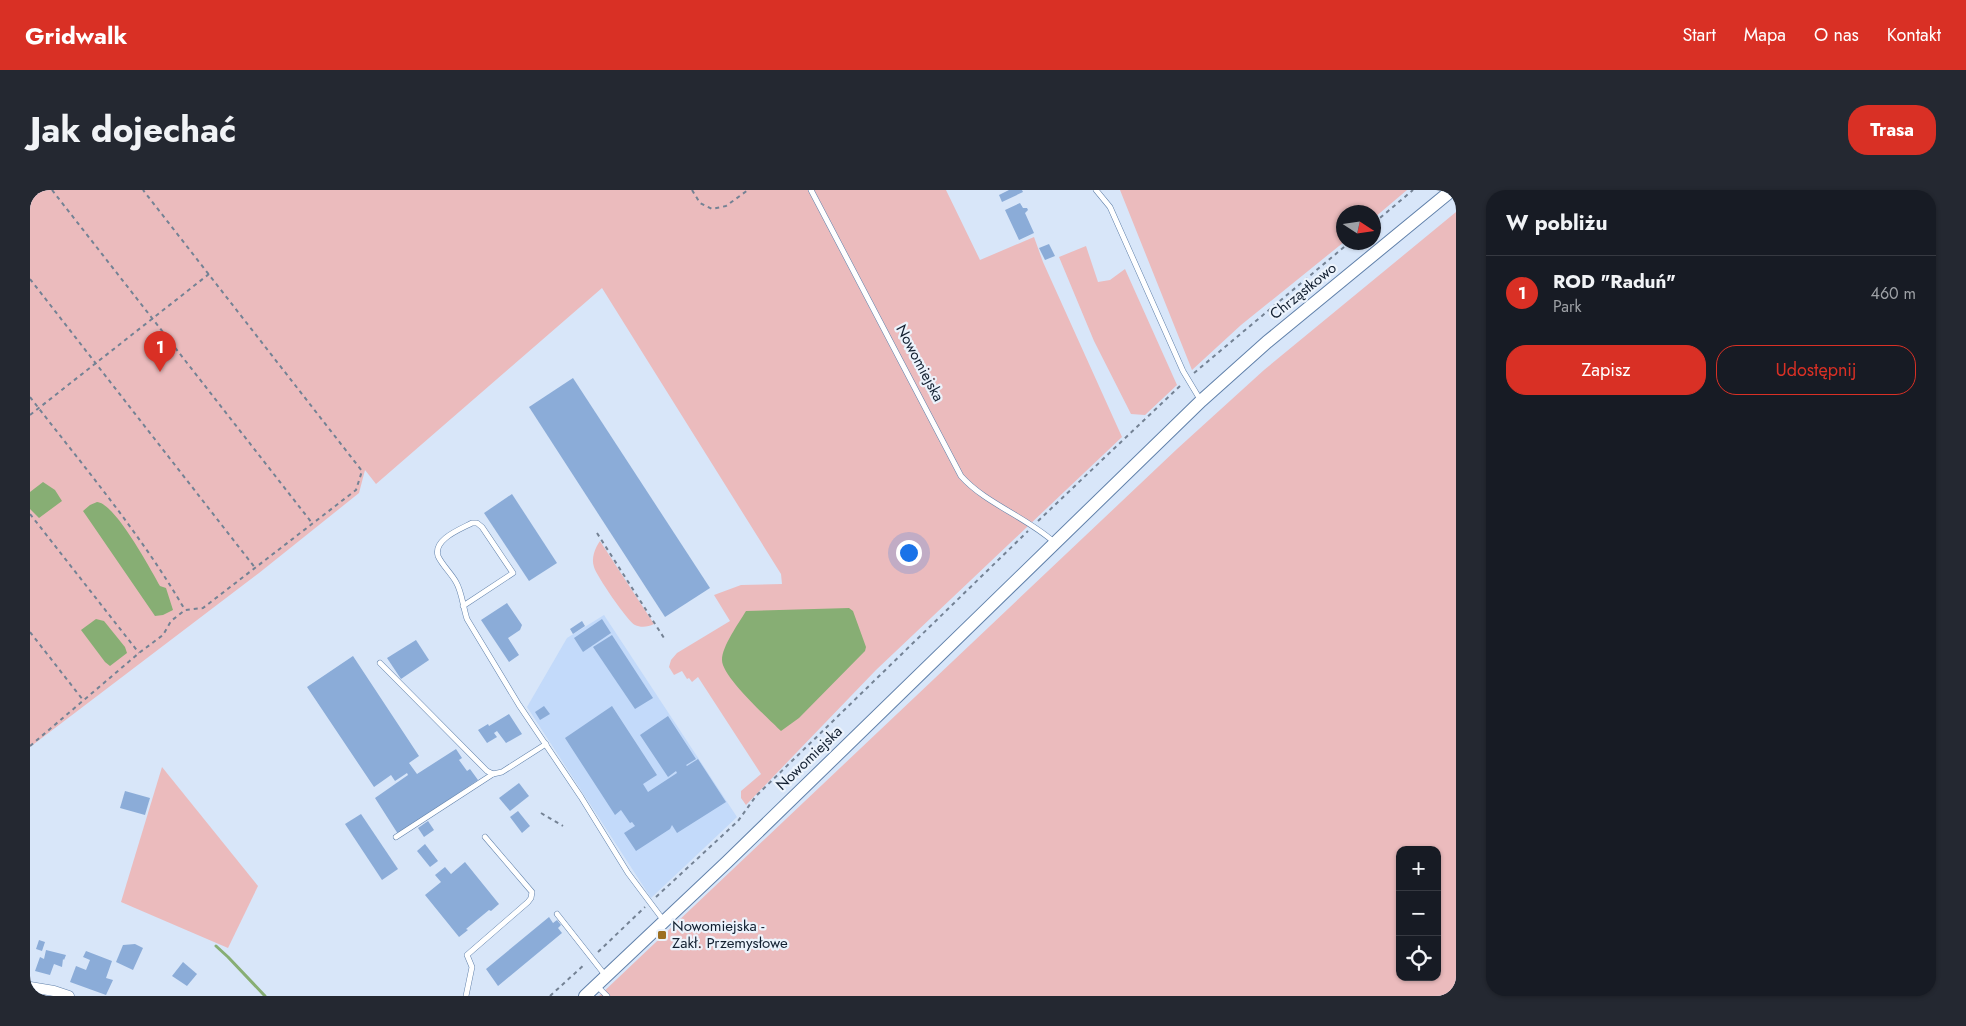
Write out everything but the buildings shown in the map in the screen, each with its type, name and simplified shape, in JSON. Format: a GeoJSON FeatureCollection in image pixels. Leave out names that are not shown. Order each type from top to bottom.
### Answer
{"type":"FeatureCollection","features":[{"type":"Feature","properties":{"kind":"street","name":"Chrząstkowo"},"geometry":{"type":"LineString","coordinates":[[1201,401],[1267,342],[1452,190]]}},
{"type":"Feature","properties":{"kind":"street","name":"Nowomiejska"},"geometry":{"type":"LineString","coordinates":[[585,996],[602,982],[1201,401]]}},
{"type":"Feature","properties":{"kind":"street"},"geometry":{"type":"LineString","coordinates":[[30,987],[69,996]]}},
{"type":"Feature","properties":{"kind":"lane","name":"Nowomiejska"},"geometry":{"type":"LineString","coordinates":[[811,190],[961,476],[982,495],[1033,526],[1054,542]]}},
{"type":"Feature","properties":{"kind":"lane"},"geometry":{"type":"LineString","coordinates":[[1096,190],[1110,207],[1188,379],[1201,401]]}},
{"type":"Feature","properties":{"kind":"lane"},"geometry":{"type":"LineString","coordinates":[[463,606],[513,573],[482,527],[477,523],[472,523],[443,540],[439,546],[438,555],[457,583],[463,606],[467,619],[519,705],[581,797],[628,873],[649,903],[665,921]]}},
{"type":"Feature","properties":{"kind":"lane"},"geometry":{"type":"LineString","coordinates":[[380,663],[487,771],[493,774]]}},
{"type":"Feature","properties":{"kind":"lane"},"geometry":{"type":"LineString","coordinates":[[396,837],[493,774],[502,772],[546,744]]}},
{"type":"Feature","properties":{"kind":"lane"},"geometry":{"type":"LineString","coordinates":[[466,996],[472,967],[467,954],[528,902],[532,892],[485,837]]}},
{"type":"Feature","properties":{"kind":"lane"},"geometry":{"type":"LineString","coordinates":[[556,914],[591,958],[606,996]]}},
{"type":"Feature","properties":{"kind":"path"},"geometry":{"type":"LineString","coordinates":[[52,190],[312,523]]}},
{"type":"Feature","properties":{"kind":"path"},"geometry":{"type":"LineString","coordinates":[[30,746],[162,635],[171,621],[185,610],[204,608],[356,490],[362,471],[143,190]]}},
{"type":"Feature","properties":{"kind":"path"},"geometry":{"type":"LineString","coordinates":[[692,190],[700,203],[712,209],[726,206],[748,190]]}},
{"type":"Feature","properties":{"kind":"path"},"geometry":{"type":"LineString","coordinates":[[1381,217],[1413,190]]}},
{"type":"Feature","properties":{"kind":"path"},"geometry":{"type":"LineString","coordinates":[[550,996],[738,821],[756,796],[1033,526],[1188,379],[1341,250]]}},
{"type":"Feature","properties":{"kind":"path"},"geometry":{"type":"LineString","coordinates":[[30,415],[209,274]]}},
{"type":"Feature","properties":{"kind":"path"},"geometry":{"type":"LineString","coordinates":[[30,279],[256,569]]}},
{"type":"Feature","properties":{"kind":"path"},"geometry":{"type":"LineString","coordinates":[[30,397],[128,522],[162,570],[185,610]]}},
{"type":"Feature","properties":{"kind":"path"},"geometry":{"type":"LineString","coordinates":[[30,514],[139,653]]}},
{"type":"Feature","properties":{"kind":"path"},"geometry":{"type":"LineString","coordinates":[[597,533],[664,638]]}},
{"type":"Feature","properties":{"kind":"path"},"geometry":{"type":"LineString","coordinates":[[30,632],[83,700]]}},
{"type":"Feature","properties":{"kind":"path"},"geometry":{"type":"LineString","coordinates":[[541,813],[563,826]]}},
{"type":"Feature","properties":{"kind":"shaded area"},"geometry":{"type":"Polygon","coordinates":[[[30,190],[946,190],[980,260],[1034,237],[1043,262],[1122,437],[876,670],[746,805],[741,798],[741,791],[761,774],[698,677],[692,682],[689,678],[687,679],[682,671],[674,675],[669,667],[671,660],[677,653],[730,621],[714,595],[741,585],[782,584],[781,574],[602,288],[376,484],[365,470],[359,493],[259,573],[30,747],[30,190]]]}},
{"type":"Feature","properties":{"kind":"shaded area"},"geometry":{"type":"Polygon","coordinates":[[[1120,190],[1407,190],[1381,212],[1381,205],[1336,205],[1336,248],[1241,325],[1192,370],[1120,190]]]}},
{"type":"Feature","properties":{"kind":"shaded area"},"geometry":{"type":"Polygon","coordinates":[[[1456,212],[1456,996],[599,996],[1177,449],[1264,370],[1456,212]]]}},
{"type":"Feature","properties":{"kind":"shaded area"},"geometry":{"type":"Polygon","coordinates":[[[1086,246],[1098,282],[1110,280],[1125,269],[1177,385],[1145,415],[1131,414],[1094,341],[1059,257],[1086,246]]]}},
{"type":"Feature","properties":{"kind":"shaded area"},"geometry":{"type":"Polygon","coordinates":[[[43,482],[55,490],[62,501],[39,518],[30,509],[30,492],[43,482]]]}},
{"type":"Feature","properties":{"kind":"shaded area"},"geometry":{"type":"Polygon","coordinates":[[[97,502],[105,505],[122,525],[160,586],[166,588],[173,610],[163,615],[155,616],[83,511],[97,502]]]}},
{"type":"Feature","properties":{"kind":"shaded area"},"geometry":{"type":"Polygon","coordinates":[[[600,541],[654,624],[640,627],[631,622],[606,588],[593,564],[594,553],[600,541]]]}},
{"type":"Feature","properties":{"kind":"shaded area"},"geometry":{"type":"Polygon","coordinates":[[[849,608],[853,611],[866,647],[865,651],[799,718],[781,731],[737,687],[724,667],[723,654],[731,635],[746,611],[849,608]]]}},
{"type":"Feature","properties":{"kind":"shaded area"},"geometry":{"type":"Polygon","coordinates":[[[604,615],[737,817],[651,898],[527,707],[567,638],[604,615]]]}},
{"type":"Feature","properties":{"kind":"shaded area"},"geometry":{"type":"Polygon","coordinates":[[[96,619],[104,621],[125,647],[127,653],[110,666],[81,630],[96,619]]]}},
{"type":"Feature","properties":{"kind":"shaded area"},"geometry":{"type":"Polygon","coordinates":[[[162,767],[258,886],[228,948],[121,902],[162,767]]]}},
{"type":"Feature","properties":{"kind":"waterway"},"geometry":{"type":"LineString","coordinates":[[216,946],[265,996]]}},
{"type":"Feature","properties":{"kind":"place","name":"ROD \"Raduń\""},"geometry":{"type":"Point","coordinates":[160,372]}},
{"type":"Feature","properties":{"kind":"place","name":"Nowomiejska - Zakł. Przemysłowe"},"geometry":{"type":"Point","coordinates":[662,935]}}]}
